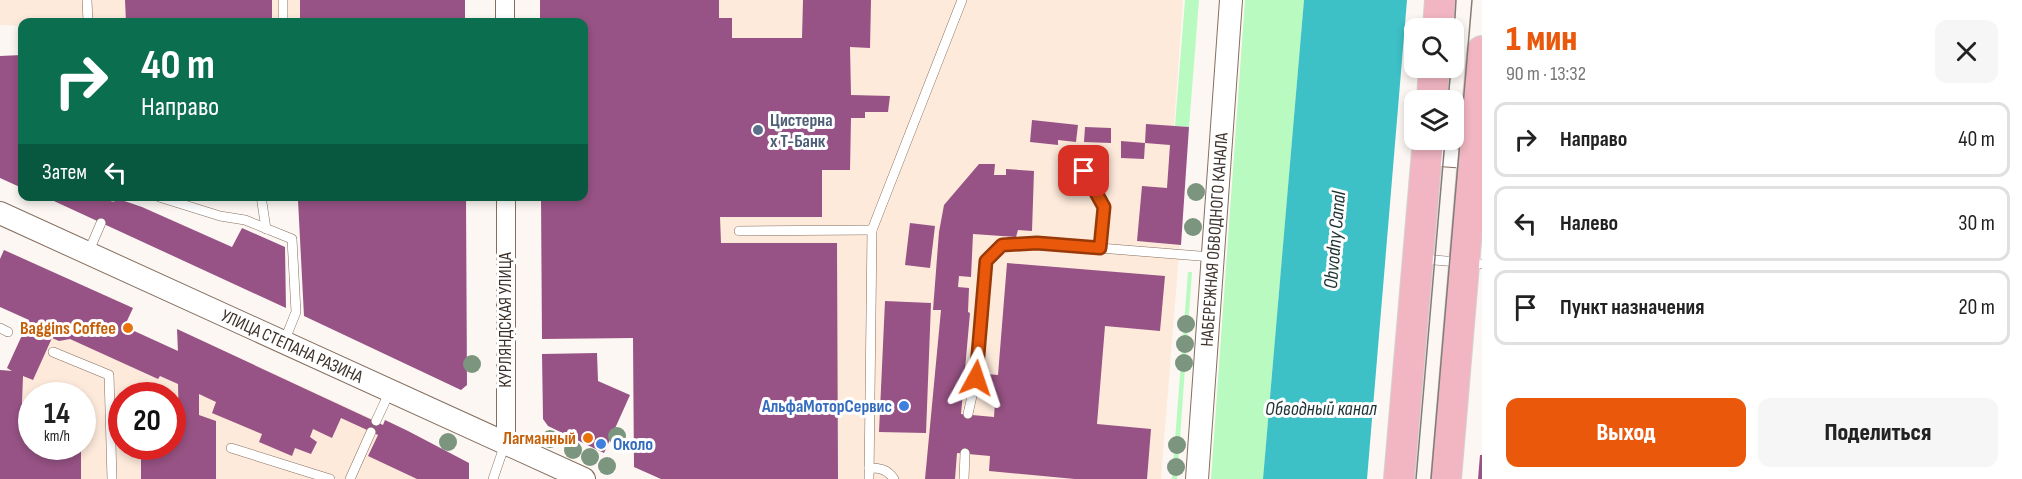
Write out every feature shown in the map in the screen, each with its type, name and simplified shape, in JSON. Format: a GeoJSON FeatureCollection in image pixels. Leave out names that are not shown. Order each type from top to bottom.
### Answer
{"type":"FeatureCollection","features":[{"type":"Feature","properties":{"kind":"main road"},"geometry":{"type":"LineString","coordinates":[[1439,18],[1440,0]]}},
{"type":"Feature","properties":{"kind":"main road"},"geometry":{"type":"LineString","coordinates":[[1446,479],[1473,263],[1482,51]]}},
{"type":"Feature","properties":{"kind":"main road"},"geometry":{"type":"LineString","coordinates":[[1399,479],[1427,150]]}},
{"type":"Feature","properties":{"kind":"street"},"geometry":{"type":"LineString","coordinates":[[505,0],[505,18]]}},
{"type":"Feature","properties":{"kind":"street","name":"НАБЕРЕЖНАЯ ОБВОДНОГО КАНАЛА"},"geometry":{"type":"LineString","coordinates":[[1197,479],[1231,0]]}},
{"type":"Feature","properties":{"kind":"street"},"geometry":{"type":"LineString","coordinates":[[1435,150],[1477,160]]}},
{"type":"Feature","properties":{"kind":"street","name":"КУРЛЯНДСКАЯ УЛИЦА"},"geometry":{"type":"LineString","coordinates":[[506,201],[506,443]]}},
{"type":"Feature","properties":{"kind":"street","name":"УЛИЦА СТЕПАНА РАЗИНА"},"geometry":{"type":"LineString","coordinates":[[0,213],[584,479]]}},
{"type":"Feature","properties":{"kind":"lane"},"geometry":{"type":"LineString","coordinates":[[87,0],[88,18]]}},
{"type":"Feature","properties":{"kind":"lane"},"geometry":{"type":"LineString","coordinates":[[283,0],[283,18]]}},
{"type":"Feature","properties":{"kind":"lane"},"geometry":{"type":"LineString","coordinates":[[869,479],[872,230],[962,0]]}},
{"type":"Feature","properties":{"kind":"lane"},"geometry":{"type":"LineString","coordinates":[[1084,171],[1104,207],[1100,248]]}},
{"type":"Feature","properties":{"kind":"lane"},"geometry":{"type":"LineString","coordinates":[[169,201],[220,216],[245,220],[292,239],[296,312],[284,342]]}},
{"type":"Feature","properties":{"kind":"lane"},"geometry":{"type":"LineString","coordinates":[[262,201],[266,229]]}},
{"type":"Feature","properties":{"kind":"lane"},"geometry":{"type":"LineString","coordinates":[[88,253],[101,223]]}},
{"type":"Feature","properties":{"kind":"lane"},"geometry":{"type":"LineString","coordinates":[[739,231],[872,230]]}},
{"type":"Feature","properties":{"kind":"lane"},"geometry":{"type":"LineString","coordinates":[[968,414],[976,378],[986,261],[1002,245],[1037,243],[1213,257]]}},
{"type":"Feature","properties":{"kind":"lane"},"geometry":{"type":"LineString","coordinates":[[1418,259],[1473,263]]}},
{"type":"Feature","properties":{"kind":"lane"},"geometry":{"type":"LineString","coordinates":[[52,352],[109,375],[112,479]]}},
{"type":"Feature","properties":{"kind":"lane"},"geometry":{"type":"LineString","coordinates":[[376,421],[390,391]]}},
{"type":"Feature","properties":{"kind":"lane"},"geometry":{"type":"LineString","coordinates":[[350,479],[371,432]]}},
{"type":"Feature","properties":{"kind":"lane"},"geometry":{"type":"LineString","coordinates":[[493,479],[506,443]]}},
{"type":"Feature","properties":{"kind":"lane"},"geometry":{"type":"LineString","coordinates":[[231,448],[330,479]]}},
{"type":"Feature","properties":{"kind":"lane"},"geometry":{"type":"LineString","coordinates":[[963,479],[964,453]]}},
{"type":"Feature","properties":{"kind":"lane"},"geometry":{"type":"LineString","coordinates":[[869,468],[879,468],[889,472],[894,479]]}},
{"type":"Feature","properties":{"kind":"shaded area"},"geometry":{"type":"Polygon","coordinates":[[[0,0],[465,0],[465,18],[18,18],[18,26],[0,25],[0,0]]]}},
{"type":"Feature","properties":{"kind":"shaded area"},"geometry":{"type":"Polygon","coordinates":[[[540,0],[1183,0],[1174,126],[1189,128],[1161,479],[661,479],[634,467],[633,338],[542,339],[541,201],[588,201],[588,18],[540,18],[540,0]]]}},
{"type":"Feature","properties":{"kind":"shaded area"},"geometry":{"type":"Polygon","coordinates":[[[4,250],[133,308],[126,323],[134,326],[132,330],[177,351],[177,329],[383,424],[385,420],[408,431],[469,463],[469,479],[0,479],[0,370],[10,370],[7,368],[29,320],[0,307],[0,259],[4,250]]]}},
{"type":"Feature","properties":{"kind":"green space"},"geometry":{"type":"Polygon","coordinates":[[[1185,0],[1199,0],[1189,127],[1175,126],[1185,0]]]}},
{"type":"Feature","properties":{"kind":"green space"},"geometry":{"type":"Polygon","coordinates":[[[1245,0],[1304,0],[1263,479],[1211,479],[1245,0]]]}},
{"type":"Feature","properties":{"kind":"green space"},"geometry":{"type":"Polygon","coordinates":[[[1188,272],[1192,272],[1177,479],[1172,479],[1188,272]]]}},
{"type":"Feature","properties":{"kind":"water","name":"Обводный канал"},"geometry":{"type":"Polygon","coordinates":[[[1304,0],[1407,0],[1367,479],[1263,479],[1304,0]]]}},
{"type":"Feature","properties":{"kind":"building"},"geometry":{"type":"Polygon","coordinates":[[[125,0],[272,0],[272,18],[126,18],[125,0]]]}},
{"type":"Feature","properties":{"kind":"building"},"geometry":{"type":"Polygon","coordinates":[[[300,0],[465,0],[465,18],[300,18],[300,0]]]}},
{"type":"Feature","properties":{"kind":"building"},"geometry":{"type":"Polygon","coordinates":[[[540,0],[719,0],[719,18],[732,18],[732,38],[802,38],[803,0],[871,0],[870,48],[850,47],[851,95],[890,96],[888,112],[865,112],[865,118],[851,118],[850,170],[822,170],[822,217],[720,217],[721,243],[837,243],[838,479],[661,479],[634,467],[633,338],[542,339],[541,201],[588,201],[588,18],[540,18],[540,0]]]}},
{"type":"Feature","properties":{"kind":"building"},"geometry":{"type":"Polygon","coordinates":[[[18,55],[18,186],[0,178],[0,56],[18,55]]]}},
{"type":"Feature","properties":{"kind":"building"},"geometry":{"type":"Polygon","coordinates":[[[1032,120],[1078,125],[1076,142],[1058,140],[1058,145],[1030,142],[1032,120]]]}},
{"type":"Feature","properties":{"kind":"building"},"geometry":{"type":"Polygon","coordinates":[[[1146,124],[1189,127],[1181,245],[1137,241],[1142,186],[1167,188],[1170,145],[1145,143],[1146,124]]]}},
{"type":"Feature","properties":{"kind":"building"},"geometry":{"type":"Polygon","coordinates":[[[1085,127],[1111,128],[1111,143],[1084,142],[1085,127]]]}},
{"type":"Feature","properties":{"kind":"building"},"geometry":{"type":"Polygon","coordinates":[[[1121,141],[1145,143],[1144,159],[1121,158],[1121,141]]]}},
{"type":"Feature","properties":{"kind":"building"},"geometry":{"type":"Polygon","coordinates":[[[979,164],[995,164],[994,175],[1006,175],[1006,169],[1034,171],[1032,231],[1018,230],[1016,237],[973,234],[971,277],[959,276],[958,287],[969,288],[968,312],[970,313],[961,414],[994,417],[995,401],[985,400],[987,374],[998,375],[1007,263],[1165,276],[1160,331],[1105,326],[1097,424],[1151,429],[1147,479],[1075,479],[989,471],[990,456],[957,453],[955,479],[925,479],[941,310],[933,310],[939,232],[944,205],[979,164]]]}},
{"type":"Feature","properties":{"kind":"building"},"geometry":{"type":"Polygon","coordinates":[[[54,201],[125,201],[232,247],[242,228],[285,247],[286,308],[54,201]]]}},
{"type":"Feature","properties":{"kind":"building"},"geometry":{"type":"Polygon","coordinates":[[[298,201],[466,201],[467,385],[461,390],[304,316],[298,201]]]}},
{"type":"Feature","properties":{"kind":"building"},"geometry":{"type":"Polygon","coordinates":[[[910,223],[935,226],[930,268],[905,265],[910,223]]]}},
{"type":"Feature","properties":{"kind":"building"},"geometry":{"type":"Polygon","coordinates":[[[4,250],[133,308],[126,323],[134,326],[132,330],[178,351],[177,329],[383,425],[385,420],[469,463],[469,479],[417,479],[368,456],[378,435],[341,418],[332,438],[313,429],[310,437],[317,442],[311,454],[295,448],[292,456],[259,442],[262,434],[212,413],[216,402],[199,394],[199,415],[216,421],[216,479],[141,479],[141,460],[186,460],[186,382],[174,382],[160,376],[158,379],[70,339],[59,341],[52,338],[33,380],[23,376],[23,382],[18,382],[18,460],[81,460],[81,479],[0,479],[0,370],[12,371],[7,368],[29,320],[0,307],[0,259],[4,250]]]}},
{"type":"Feature","properties":{"kind":"building"},"geometry":{"type":"Polygon","coordinates":[[[885,301],[931,303],[926,433],[879,432],[885,301]]]}},
{"type":"Feature","properties":{"kind":"building"},"geometry":{"type":"Polygon","coordinates":[[[597,353],[598,381],[630,395],[604,453],[548,426],[543,419],[542,354],[597,353]]]}},
{"type":"Feature","properties":{"kind":"building"},"geometry":{"type":"Polygon","coordinates":[[[1480,455],[1482,455],[1482,479],[1478,479],[1480,455]]]}},
{"type":"Feature","properties":{"kind":"tram line"},"geometry":{"type":"LineString","coordinates":[[1455,18],[1456,0]]}},
{"type":"Feature","properties":{"kind":"tram line"},"geometry":{"type":"LineString","coordinates":[[1431,479],[1472,0]]}},
{"type":"Feature","properties":{"kind":"tram line"},"geometry":{"type":"LineString","coordinates":[[1449,90],[1450,78]]}},
{"type":"Feature","properties":{"kind":"tram line"},"geometry":{"type":"LineString","coordinates":[[1416,479],[1444,150]]}},
{"type":"Feature","properties":{"kind":"place","name":"Цистерна х Т-Банк"},"geometry":{"type":"Point","coordinates":[758,130]}},
{"type":"Feature","properties":{"kind":"place","name":"Baggins Coffee"},"geometry":{"type":"Point","coordinates":[128,328]}},
{"type":"Feature","properties":{"kind":"place","name":"АльфаМоторСервис"},"geometry":{"type":"Point","coordinates":[904,406]}},
{"type":"Feature","properties":{"kind":"place","name":"Лагманный"},"geometry":{"type":"Point","coordinates":[588,438]}},
{"type":"Feature","properties":{"kind":"place","name":"Около"},"geometry":{"type":"Point","coordinates":[601,444]}},
{"type":"Feature","properties":{"kind":"route"},"geometry":{"type":"LineString","coordinates":[[976,378],[986,261],[1002,245],[1037,243],[1100,248],[1104,207],[1084,171]]}},
{"type":"Feature","properties":{"kind":"water label","name":"Obvodny Canal"},"geometry":{"type":"Point","coordinates":[1335,240]}}]}
